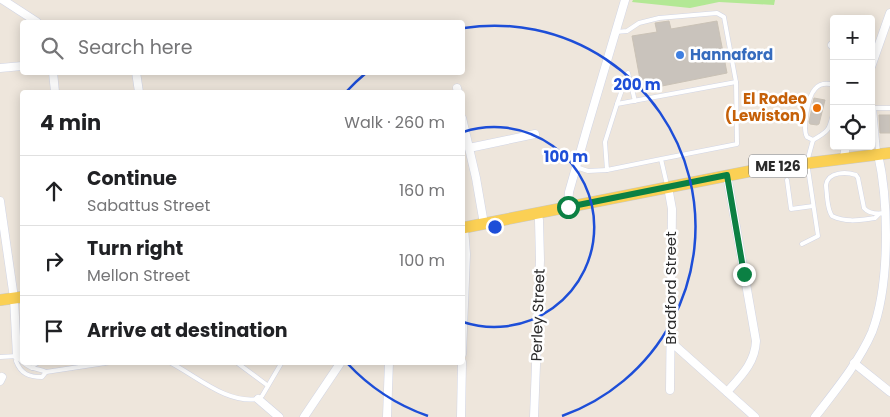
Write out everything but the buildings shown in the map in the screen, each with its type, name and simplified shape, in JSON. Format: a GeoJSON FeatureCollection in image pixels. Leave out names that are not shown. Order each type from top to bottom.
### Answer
{"type":"FeatureCollection","features":[{"type":"Feature","properties":{"kind":"main road","name":"ME 126"},"geometry":{"type":"LineString","coordinates":[[465,228],[727,175],[807,162],[845,152],[884,153]]}},
{"type":"Feature","properties":{"kind":"main road"},"geometry":{"type":"LineString","coordinates":[[0,300],[18,298]]}},
{"type":"Feature","properties":{"kind":"street"},"geometry":{"type":"LineString","coordinates":[[3,0],[34,20]]}},
{"type":"Feature","properties":{"kind":"street"},"geometry":{"type":"LineString","coordinates":[[568,207],[569,192],[625,0]]}},
{"type":"Feature","properties":{"kind":"street"},"geometry":{"type":"LineString","coordinates":[[873,60],[890,13]]}},
{"type":"Feature","properties":{"kind":"street"},"geometry":{"type":"LineString","coordinates":[[0,68],[20,66]]}},
{"type":"Feature","properties":{"kind":"street"},"geometry":{"type":"LineString","coordinates":[[53,75],[55,90]]}},
{"type":"Feature","properties":{"kind":"street"},"geometry":{"type":"LineString","coordinates":[[136,75],[139,90]]}},
{"type":"Feature","properties":{"kind":"street"},"geometry":{"type":"LineString","coordinates":[[465,131],[484,224]]}},
{"type":"Feature","properties":{"kind":"street"},"geometry":{"type":"LineString","coordinates":[[469,148],[535,134]]}},
{"type":"Feature","properties":{"kind":"street"},"geometry":{"type":"LineString","coordinates":[[815,417],[854,363],[873,330],[883,290],[886,242],[882,214],[886,187],[884,153]]}},
{"type":"Feature","properties":{"kind":"street"},"geometry":{"type":"LineString","coordinates":[[727,175],[756,341],[755,353],[751,363],[727,392]]}},
{"type":"Feature","properties":{"kind":"street","name":"Bradford Street"},"geometry":{"type":"LineString","coordinates":[[668,187],[672,209],[670,390]]}},
{"type":"Feature","properties":{"kind":"street"},"geometry":{"type":"LineString","coordinates":[[0,201],[18,298],[18,357]]}},
{"type":"Feature","properties":{"kind":"street","name":"Perley Street"},"geometry":{"type":"LineString","coordinates":[[534,417],[540,260],[539,220],[537,213]]}},
{"type":"Feature","properties":{"kind":"street"},"geometry":{"type":"LineString","coordinates":[[465,245],[465,279]]}},
{"type":"Feature","properties":{"kind":"street"},"geometry":{"type":"LineString","coordinates":[[671,342],[755,417]]}},
{"type":"Feature","properties":{"kind":"street"},"geometry":{"type":"LineString","coordinates":[[854,363],[890,392]]}},
{"type":"Feature","properties":{"kind":"street"},"geometry":{"type":"LineString","coordinates":[[304,417],[339,365]]}},
{"type":"Feature","properties":{"kind":"street"},"geometry":{"type":"LineString","coordinates":[[387,417],[389,365]]}},
{"type":"Feature","properties":{"kind":"street"},"geometry":{"type":"LineString","coordinates":[[461,417],[462,365]]}},
{"type":"Feature","properties":{"kind":"street"},"geometry":{"type":"LineString","coordinates":[[258,399],[279,417]]}},
{"type":"Feature","properties":{"kind":"lane"},"geometry":{"type":"LineString","coordinates":[[576,167],[588,171],[607,170],[737,144],[736,82],[724,17],[717,13],[659,18],[639,23],[627,30],[615,32]]}},
{"type":"Feature","properties":{"kind":"lane"},"geometry":{"type":"LineString","coordinates":[[607,170],[605,142],[628,74],[635,101]]}},
{"type":"Feature","properties":{"kind":"lane"},"geometry":{"type":"LineString","coordinates":[[617,104],[736,82]]}},
{"type":"Feature","properties":{"kind":"lane"},"geometry":{"type":"LineString","coordinates":[[812,140],[807,137],[804,128],[811,95],[820,85],[830,84]]}},
{"type":"Feature","properties":{"kind":"lane"},"geometry":{"type":"LineString","coordinates":[[875,107],[890,108]]}},
{"type":"Feature","properties":{"kind":"lane"},"geometry":{"type":"LineString","coordinates":[[875,115],[884,153]]}},
{"type":"Feature","properties":{"kind":"lane"},"geometry":{"type":"LineString","coordinates":[[812,140],[826,133],[830,125]]}},
{"type":"Feature","properties":{"kind":"lane"},"geometry":{"type":"LineString","coordinates":[[802,244],[818,236],[807,162],[812,140]]}},
{"type":"Feature","properties":{"kind":"lane"},"geometry":{"type":"LineString","coordinates":[[661,159],[668,187]]}},
{"type":"Feature","properties":{"kind":"lane"},"geometry":{"type":"LineString","coordinates":[[841,173],[856,175],[864,208],[867,212],[882,214],[875,218],[850,221],[832,216],[828,207],[826,183],[833,175],[841,173]]}},
{"type":"Feature","properties":{"kind":"lane"},"geometry":{"type":"LineString","coordinates":[[787,180],[791,209],[813,206]]}},
{"type":"Feature","properties":{"kind":"lane"},"geometry":{"type":"LineString","coordinates":[[0,357],[18,357],[16,361],[19,369],[26,375],[42,377],[46,372]]}},
{"type":"Feature","properties":{"kind":"lane"},"geometry":{"type":"LineString","coordinates":[[28,365],[46,372],[97,365]]}},
{"type":"Feature","properties":{"kind":"lane"},"geometry":{"type":"LineString","coordinates":[[174,365],[223,393],[238,398],[258,399],[280,365]]}},
{"type":"Feature","properties":{"kind":"lane"},"geometry":{"type":"LineString","coordinates":[[240,365],[267,385]]}},
{"type":"Feature","properties":{"kind":"green space"},"geometry":{"type":"Polygon","coordinates":[[[633,0],[775,0],[774,5],[719,2],[690,8],[632,2],[633,0]]]}},
{"type":"Feature","properties":{"kind":"place","name":"Hannaford"},"geometry":{"type":"Point","coordinates":[680,55]}},
{"type":"Feature","properties":{"kind":"place","name":"El Rodeo (Lewiston)"},"geometry":{"type":"Point","coordinates":[817,108]}},
{"type":"Feature","properties":{"kind":"route"},"geometry":{"type":"LineString","coordinates":[[568,207],[727,175],[734,206],[744,274]]}}]}
